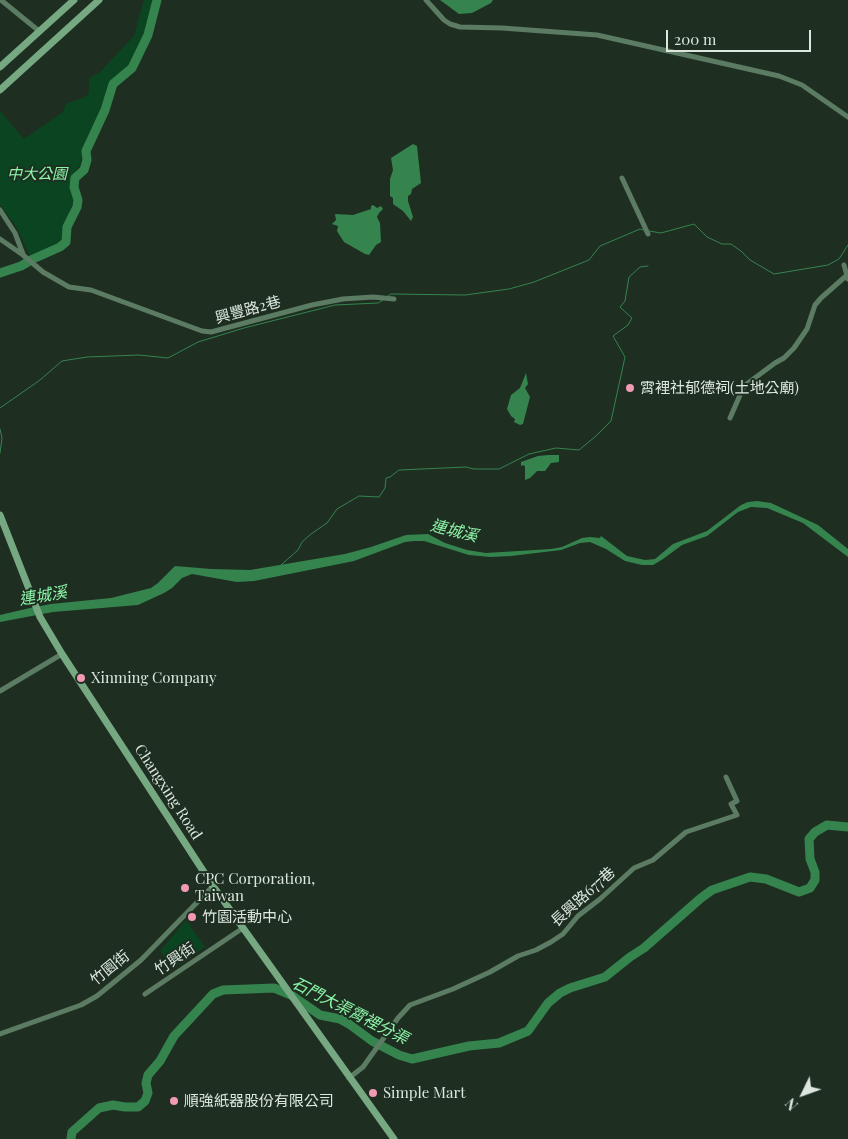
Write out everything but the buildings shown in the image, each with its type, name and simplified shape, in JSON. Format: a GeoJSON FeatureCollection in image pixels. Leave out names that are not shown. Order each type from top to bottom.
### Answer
{"type":"FeatureCollection","features":[{"type":"Feature","properties":{"kind":"main road"},"geometry":{"type":"LineString","coordinates":[[0,67],[74,0]]}},
{"type":"Feature","properties":{"kind":"main road"},"geometry":{"type":"LineString","coordinates":[[0,90],[99,0]]}},
{"type":"Feature","properties":{"kind":"main road","name":"Changxing Road"},"geometry":{"type":"LineString","coordinates":[[0,514],[37,611],[62,654],[213,886],[349,1078]]}},
{"type":"Feature","properties":{"kind":"main road"},"geometry":{"type":"LineString","coordinates":[[349,1078],[394,1139]]}},
{"type":"Feature","properties":{"kind":"street"},"geometry":{"type":"LineString","coordinates":[[1,0],[39,31]]}},
{"type":"Feature","properties":{"kind":"street"},"geometry":{"type":"LineString","coordinates":[[426,0],[450,24],[460,27],[502,28],[608,37],[682,56],[779,76],[802,85],[848,117]]}},
{"type":"Feature","properties":{"kind":"street"},"geometry":{"type":"LineString","coordinates":[[622,178],[648,234]]}},
{"type":"Feature","properties":{"kind":"street"},"geometry":{"type":"LineString","coordinates":[[0,210],[28,258]]}},
{"type":"Feature","properties":{"kind":"street"},"geometry":{"type":"LineString","coordinates":[[0,223],[5,218]]}},
{"type":"Feature","properties":{"kind":"street","name":"興豐路2巷"},"geometry":{"type":"LineString","coordinates":[[0,239],[58,282],[69,287],[91,290],[202,331],[211,332],[312,305],[343,299],[372,297],[394,299]]}},
{"type":"Feature","properties":{"kind":"street"},"geometry":{"type":"LineString","coordinates":[[730,418],[744,386],[774,363],[784,358],[794,348],[807,329],[816,305],[821,298],[847,278],[844,265]]}},
{"type":"Feature","properties":{"kind":"street"},"geometry":{"type":"LineString","coordinates":[[0,691],[62,654]]}},
{"type":"Feature","properties":{"kind":"street","name":"長興路677巷"},"geometry":{"type":"LineString","coordinates":[[349,1078],[363,1067],[398,1018],[410,1005],[453,989],[550,942],[563,934],[578,916],[600,900],[634,868],[653,860],[686,832],[737,814],[731,804],[737,802],[726,777]]}},
{"type":"Feature","properties":{"kind":"street","name":"竹園街"},"geometry":{"type":"LineString","coordinates":[[0,1034],[81,1006],[97,996],[141,960],[213,886]]}},
{"type":"Feature","properties":{"kind":"street","name":"竹興街"},"geometry":{"type":"LineString","coordinates":[[145,994],[243,928]]}},
{"type":"Feature","properties":{"kind":"green space","name":"中大公園"},"geometry":{"type":"Polygon","coordinates":[[[144,0],[154,0],[145,34],[129,65],[112,81],[96,123],[87,136],[80,165],[74,173],[72,190],[74,201],[63,229],[64,242],[30,256],[16,226],[0,205],[0,111],[24,139],[63,112],[66,104],[85,97],[89,93],[89,78],[99,73],[134,36],[144,0]]]}},
{"type":"Feature","properties":{"kind":"green space"},"geometry":{"type":"Polygon","coordinates":[[[186,920],[205,947],[173,968],[160,951],[186,920]]]}},
{"type":"Feature","properties":{"kind":"shaded area"},"geometry":{"type":"Polygon","coordinates":[[[440,0],[493,0],[472,13],[459,14],[440,0]]]}},
{"type":"Feature","properties":{"kind":"shaded area"},"geometry":{"type":"Polygon","coordinates":[[[413,144],[417,146],[421,183],[412,189],[411,194],[408,196],[413,217],[411,221],[403,211],[393,204],[393,198],[390,196],[390,179],[393,170],[391,158],[413,144]]]}},
{"type":"Feature","properties":{"kind":"shaded area"},"geometry":{"type":"Polygon","coordinates":[[[373,205],[377,208],[381,206],[383,209],[377,217],[380,223],[381,242],[376,245],[369,255],[344,242],[337,231],[338,226],[332,224],[336,220],[335,214],[353,215],[371,209],[373,205]]]}},
{"type":"Feature","properties":{"kind":"shaded area"},"geometry":{"type":"Polygon","coordinates":[[[526,373],[528,384],[525,388],[530,397],[523,424],[520,425],[514,422],[515,419],[507,409],[511,395],[520,388],[526,373]]]}},
{"type":"Feature","properties":{"kind":"shaded area"},"geometry":{"type":"Polygon","coordinates":[[[559,455],[559,462],[551,463],[545,471],[537,471],[525,480],[525,467],[524,465],[521,466],[521,462],[538,456],[559,455]]]}},
{"type":"Feature","properties":{"kind":"shaded area"},"geometry":{"type":"Polygon","coordinates":[[[757,501],[771,503],[818,525],[848,549],[848,557],[803,523],[767,508],[751,507],[738,512],[707,536],[682,545],[653,565],[642,565],[625,561],[590,542],[580,543],[561,550],[490,557],[469,555],[424,541],[414,541],[405,542],[354,561],[254,581],[237,582],[192,574],[182,578],[164,593],[138,605],[53,612],[0,622],[0,615],[30,608],[111,598],[151,588],[175,566],[250,570],[345,554],[406,535],[428,534],[445,543],[467,550],[486,553],[551,549],[562,547],[582,538],[600,538],[601,536],[627,556],[645,560],[655,559],[673,544],[707,531],[741,505],[757,501]]]}},
{"type":"Feature","properties":{"kind":"waterway"},"geometry":{"type":"LineString","coordinates":[[0,273],[21,266],[60,247],[66,242],[67,227],[77,207],[78,200],[74,187],[75,178],[84,170],[87,160],[86,151],[105,110],[113,84],[132,68],[148,35],[157,0]]}},
{"type":"Feature","properties":{"kind":"waterway"},"geometry":{"type":"LineString","coordinates":[[649,231],[661,233],[694,224],[707,237],[722,244],[731,244],[750,260],[774,274],[828,265],[839,259],[848,245]]}},
{"type":"Feature","properties":{"kind":"waterway"},"geometry":{"type":"LineString","coordinates":[[388,296],[391,294],[465,295],[509,289],[534,282],[589,260],[600,246],[640,229],[643,230]]}},
{"type":"Feature","properties":{"kind":"waterway"},"geometry":{"type":"LineString","coordinates":[[281,565],[298,550],[302,542],[327,523],[337,509],[359,496],[379,497],[385,488],[386,478],[399,470],[466,467],[474,469],[499,469],[529,454],[556,448],[579,450],[611,421],[625,357],[613,336],[628,325],[632,318],[620,307],[625,301],[629,277],[640,267],[648,266]]}},
{"type":"Feature","properties":{"kind":"waterway"},"geometry":{"type":"LineString","coordinates":[[0,408],[40,380],[62,361],[87,357],[139,355],[168,358],[198,342],[244,328],[335,305],[378,303],[383,300]]}},
{"type":"Feature","properties":{"kind":"waterway"},"geometry":{"type":"LineString","coordinates":[[0,429],[2,438],[0,453]]}},
{"type":"Feature","properties":{"kind":"waterway","name":"石門大渠霄裡分渠"},"geometry":{"type":"LineString","coordinates":[[71,1139],[72,1132],[99,1108],[113,1105],[138,1107],[145,1101],[148,1093],[146,1083],[148,1075],[160,1061],[174,1036],[213,994],[223,990],[274,988],[291,995],[320,1015],[340,1019],[372,1041],[399,1055],[412,1059],[469,1046],[499,1043],[528,1031],[548,1003],[560,993],[605,977],[644,948],[712,890],[750,877],[766,879],[799,892],[810,888],[815,880],[815,872],[810,859],[809,839],[815,832],[827,825],[848,827]]}},
{"type":"Feature","properties":{"kind":"place","name":"霄裡社郁德祠(土地公廟)"},"geometry":{"type":"Point","coordinates":[630,388]}},
{"type":"Feature","properties":{"kind":"place","name":"Xinming Company"},"geometry":{"type":"Point","coordinates":[81,678]}},
{"type":"Feature","properties":{"kind":"place","name":"CPC Corporation, Taiwan"},"geometry":{"type":"Point","coordinates":[185,888]}},
{"type":"Feature","properties":{"kind":"place","name":"竹園活動中心"},"geometry":{"type":"Point","coordinates":[192,917]}},
{"type":"Feature","properties":{"kind":"place","name":"Simple Mart"},"geometry":{"type":"Point","coordinates":[373,1093]}},
{"type":"Feature","properties":{"kind":"place","name":"順強紙器股份有限公司"},"geometry":{"type":"Point","coordinates":[174,1101]}},
{"type":"Feature","properties":{"kind":"water label","name":"連城溪"},"geometry":{"type":"Point","coordinates":[454,531]}},
{"type":"Feature","properties":{"kind":"water label","name":"連城溪"},"geometry":{"type":"Point","coordinates":[43,596]}}]}
